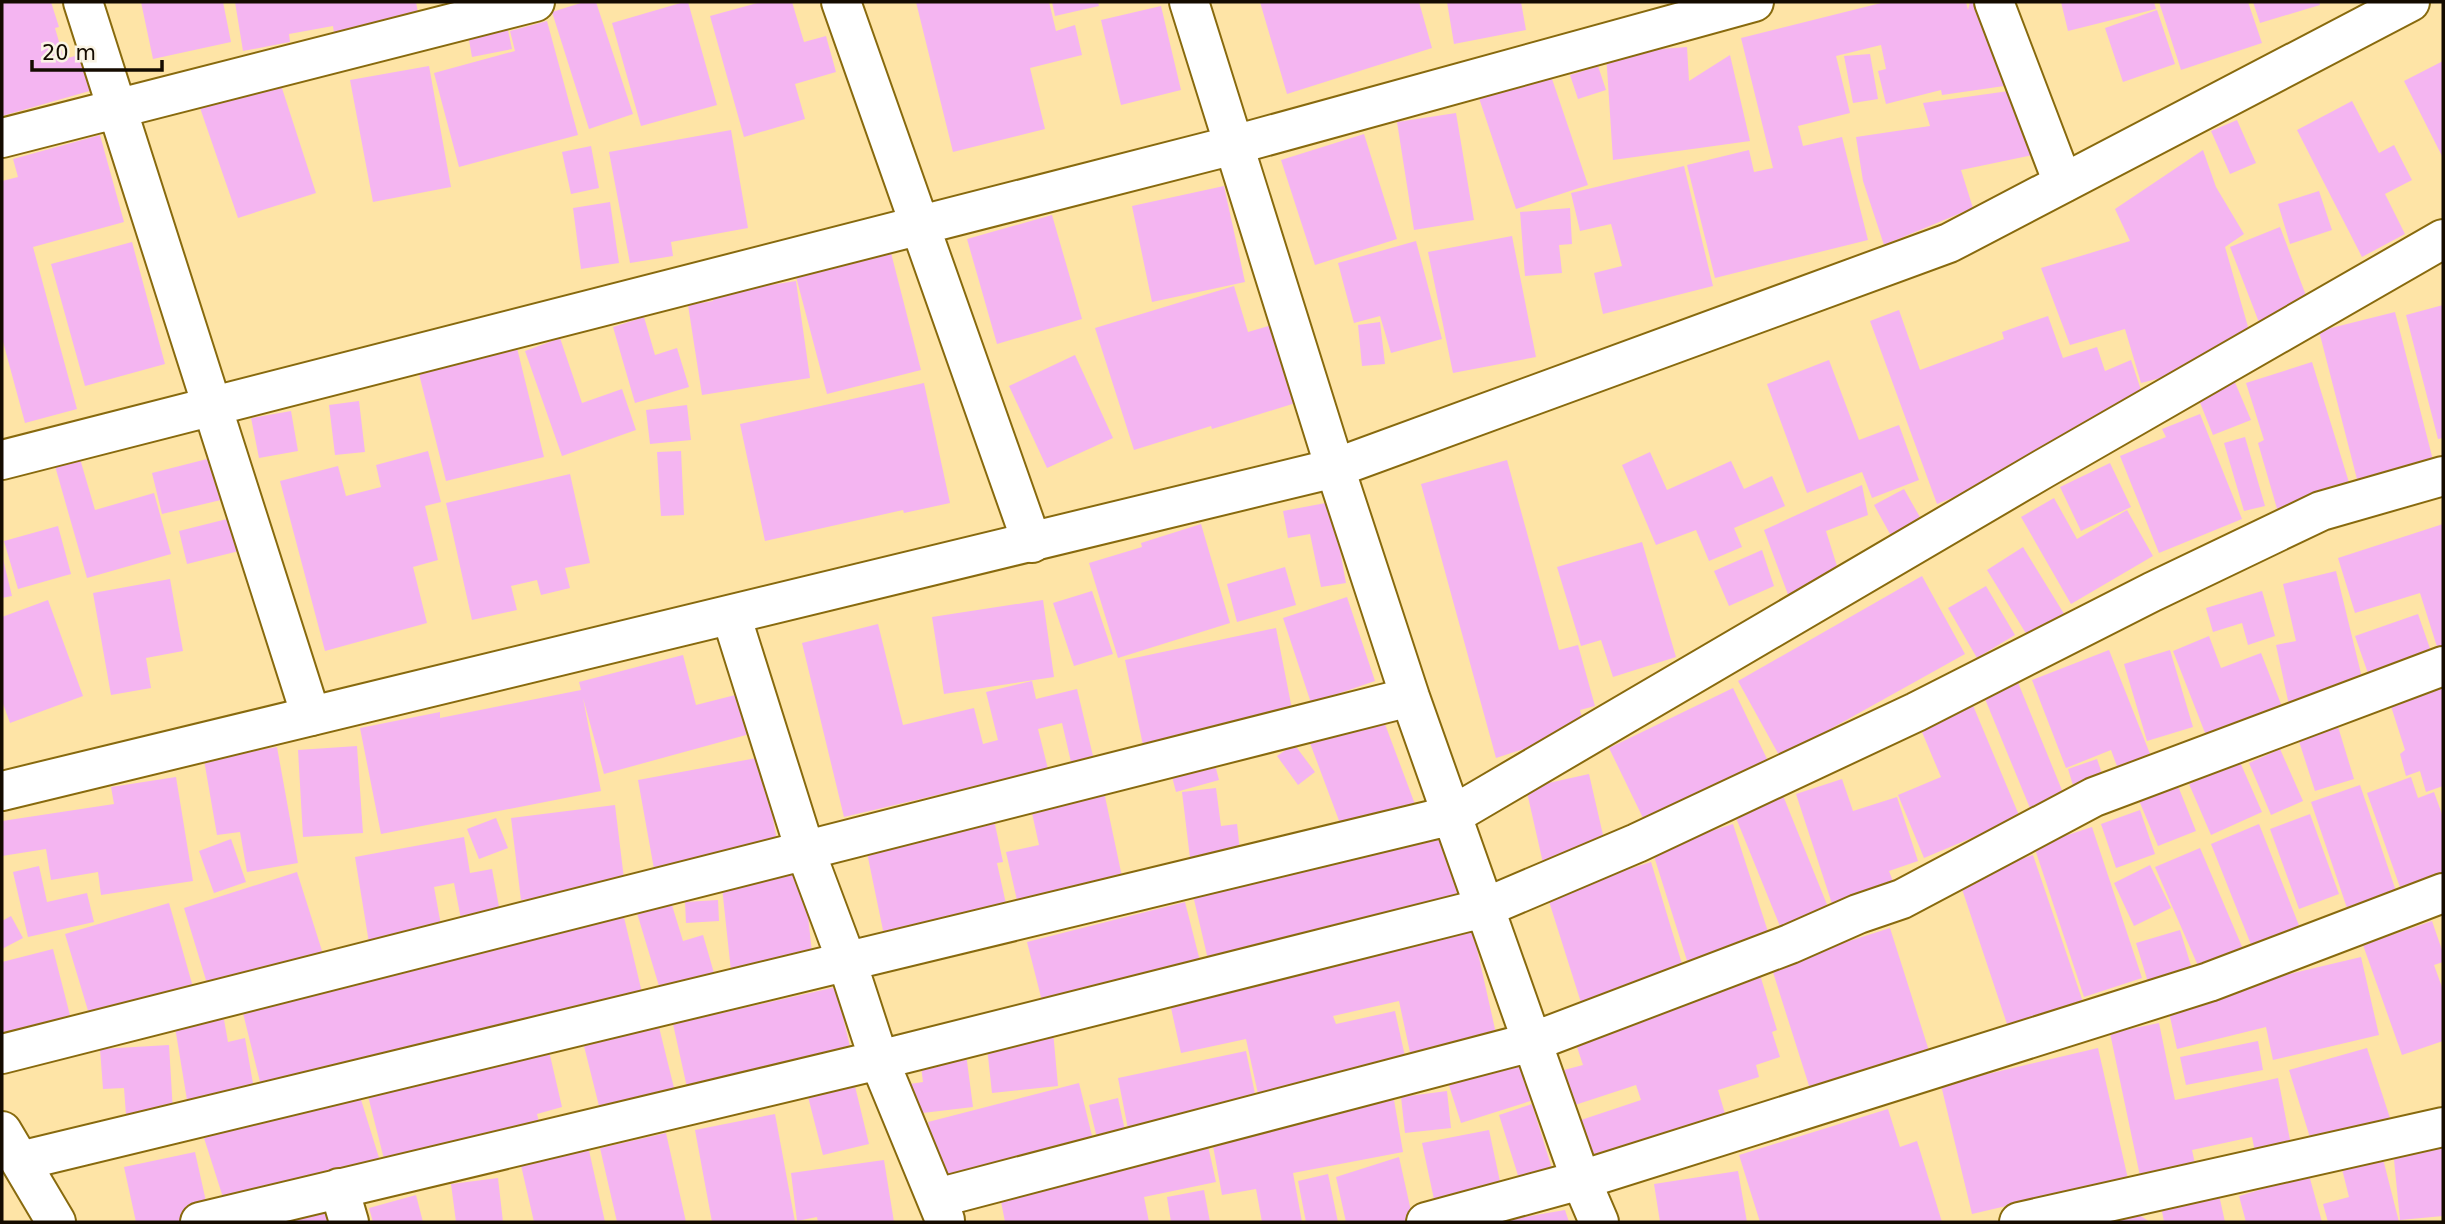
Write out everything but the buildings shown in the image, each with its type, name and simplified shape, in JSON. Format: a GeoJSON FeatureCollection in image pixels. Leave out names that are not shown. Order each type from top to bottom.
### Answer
{"type":"FeatureCollection","features":[{"type":"Feature","properties":{"kind":"street"},"geometry":{"type":"LineString","coordinates":[[83,2],[311,716]]}},
{"type":"Feature","properties":{"kind":"street"},"geometry":{"type":"LineString","coordinates":[[2,138],[447,13],[535,2]]}},
{"type":"Feature","properties":{"kind":"street"},"geometry":{"type":"LineString","coordinates":[[841,2],[1032,543]]}},
{"type":"Feature","properties":{"kind":"street"},"geometry":{"type":"LineString","coordinates":[[1189,2],[1410,697],[1581,1180],[1599,1222]]}},
{"type":"Feature","properties":{"kind":"street"},"geometry":{"type":"LineString","coordinates":[[2,460],[1234,145],[1754,2]]}},
{"type":"Feature","properties":{"kind":"street"},"geometry":{"type":"LineString","coordinates":[[1994,2],[2063,183]]}},
{"type":"Feature","properties":{"kind":"street"},"geometry":{"type":"LineString","coordinates":[[2,791],[1335,468],[1949,243],[2410,2]]}},
{"type":"Feature","properties":{"kind":"street"},"geometry":{"type":"LineString","coordinates":[[55,1222],[11,1146],[847,962],[1452,815],[2043,469],[2443,239]]}},
{"type":"Feature","properties":{"kind":"street"},"geometry":{"type":"LineString","coordinates":[[200,1222],[344,1205],[879,1060],[1484,908],[1637,843],[1916,712],[2152,592],[2321,511],[2443,476]]}},
{"type":"Feature","properties":{"kind":"street"},"geometry":{"type":"LineString","coordinates":[[731,615],[805,850],[847,962],[879,1060],[942,1210],[1532,1042],[1790,944],[1902,898],[2094,797],[2443,666]]}},
{"type":"Feature","properties":{"kind":"street"},"geometry":{"type":"LineString","coordinates":[[2,1054],[1410,697]]}},
{"type":"Feature","properties":{"kind":"street"},"geometry":{"type":"LineString","coordinates":[[1426,1222],[1581,1180],[2209,982],[2443,893]]}},
{"type":"Feature","properties":{"kind":"street"},"geometry":{"type":"LineString","coordinates":[[2019,1222],[2443,1127]]}}]}
